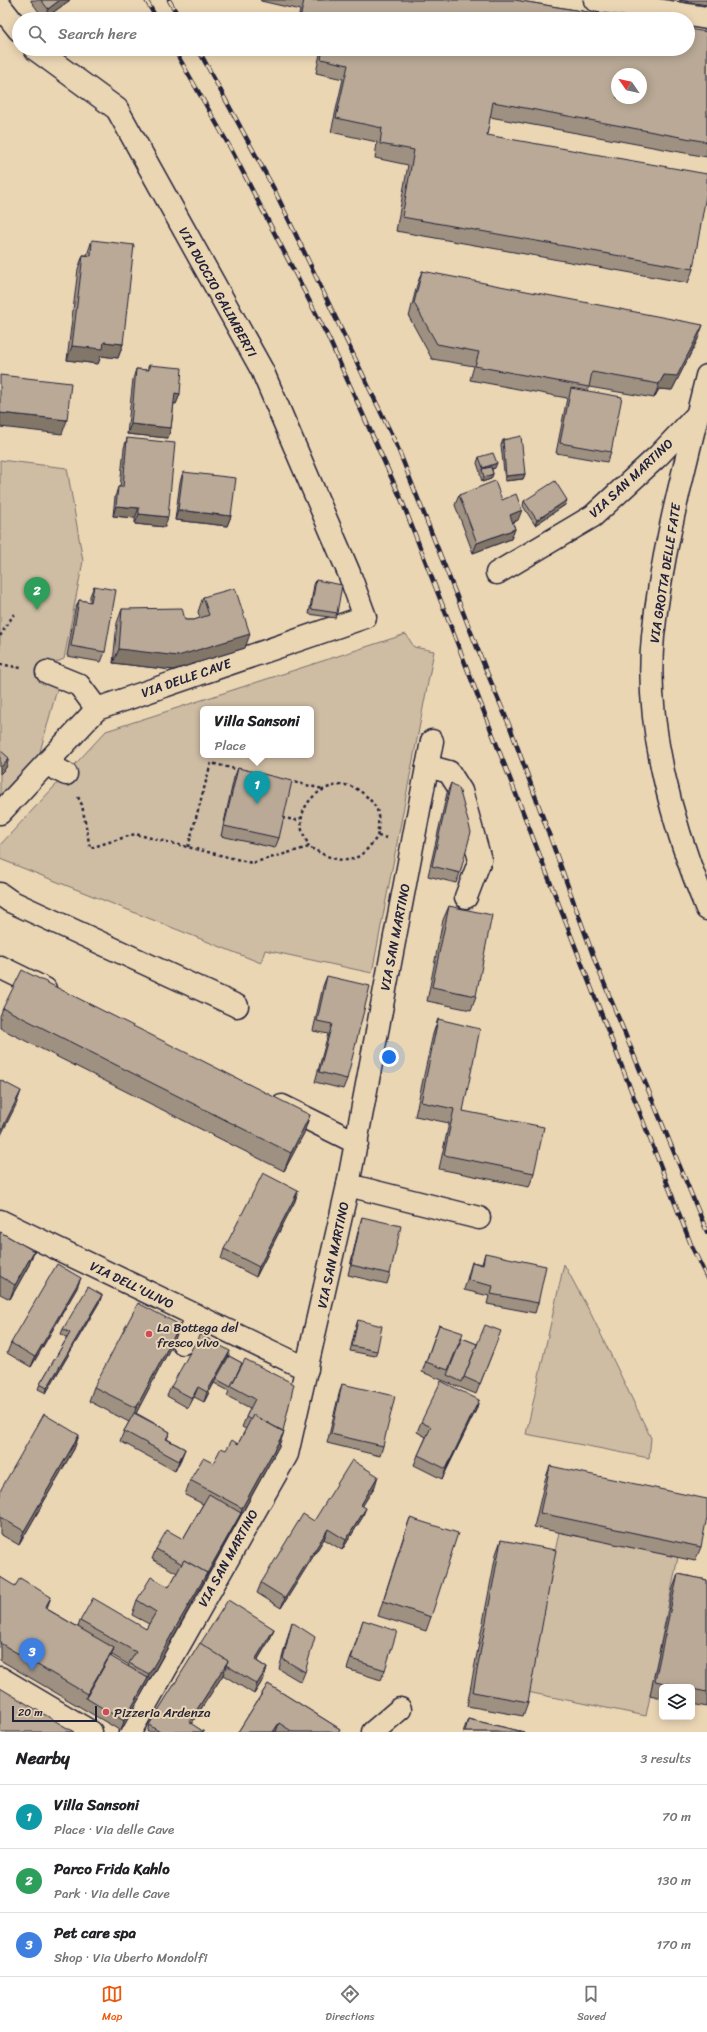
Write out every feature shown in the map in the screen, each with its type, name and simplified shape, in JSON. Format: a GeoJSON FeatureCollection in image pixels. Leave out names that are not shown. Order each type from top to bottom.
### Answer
{"type":"FeatureCollection","features":[{"type":"Feature","properties":{"kind":"street"},"geometry":{"type":"LineString","coordinates":[[595,0],[670,12]]}},
{"type":"Feature","properties":{"kind":"street"},"geometry":{"type":"LineString","coordinates":[[0,6],[12,21]]}},
{"type":"Feature","properties":{"kind":"street"},"geometry":{"type":"LineString","coordinates":[[695,16],[707,18]]}},
{"type":"Feature","properties":{"kind":"street","name":"VIA DUCCIO GALIMBERTI"},"geometry":{"type":"LineString","coordinates":[[45,56],[117,109],[262,370],[349,573]]}},
{"type":"Feature","properties":{"kind":"street","name":"VIA GROTTA DELLE FATE"},"geometry":{"type":"LineString","coordinates":[[707,376],[669,535],[653,637],[653,697],[659,745],[672,808],[690,870],[707,909]]}},
{"type":"Feature","properties":{"kind":"street","name":"VIA SAN MARTINO"},"geometry":{"type":"LineString","coordinates":[[497,573],[593,516],[658,456],[698,414]]}},
{"type":"Feature","properties":{"kind":"street","name":"VIA DELLE CAVE"},"geometry":{"type":"LineString","coordinates":[[0,813],[97,709],[365,616],[349,573]]}},
{"type":"Feature","properties":{"kind":"street"},"geometry":{"type":"LineString","coordinates":[[47,672],[80,685],[97,709]]}},
{"type":"Feature","properties":{"kind":"street","name":"VIA SAN MARTINO"},"geometry":{"type":"LineString","coordinates":[[130,1732],[287,1454],[357,1143],[405,841],[427,766],[432,741]]}},
{"type":"Feature","properties":{"kind":"street"},"geometry":{"type":"LineString","coordinates":[[47,764],[66,774]]}},
{"type":"Feature","properties":{"kind":"street"},"geometry":{"type":"LineString","coordinates":[[427,766],[450,772],[461,791],[480,860],[466,897]]}},
{"type":"Feature","properties":{"kind":"street"},"geometry":{"type":"LineString","coordinates":[[0,894],[10,901],[237,1006]]}},
{"type":"Feature","properties":{"kind":"street"},"geometry":{"type":"LineString","coordinates":[[0,967],[62,998]]}},
{"type":"Feature","properties":{"kind":"street"},"geometry":{"type":"LineString","coordinates":[[266,1098],[357,1143]]}},
{"type":"Feature","properties":{"kind":"street"},"geometry":{"type":"LineString","coordinates":[[348,1185],[479,1218]]}},
{"type":"Feature","properties":{"kind":"street","name":"VIA DELL'ULIVO"},"geometry":{"type":"LineString","coordinates":[[0,1221],[307,1369]]}},
{"type":"Feature","properties":{"kind":"street"},"geometry":{"type":"LineString","coordinates":[[183,1343],[198,1317]]}},
{"type":"Feature","properties":{"kind":"street"},"geometry":{"type":"LineString","coordinates":[[0,1678],[91,1732]]}},
{"type":"Feature","properties":{"kind":"street"},"geometry":{"type":"LineString","coordinates":[[373,1732],[400,1709]]}},
{"type":"Feature","properties":{"kind":"path"},"geometry":{"type":"LineString","coordinates":[[0,636],[14,614]]}},
{"type":"Feature","properties":{"kind":"path"},"geometry":{"type":"LineString","coordinates":[[188,847],[211,763],[241,770]]}},
{"type":"Feature","properties":{"kind":"path"},"geometry":{"type":"LineString","coordinates":[[66,774],[82,805],[90,848],[135,834],[252,863],[309,846]]}},
{"type":"Feature","properties":{"kind":"path"},"geometry":{"type":"LineString","coordinates":[[286,781],[323,789],[345,785],[364,793],[377,811],[378,836],[367,849],[352,860],[331,859],[309,846],[302,830],[301,818],[308,800],[323,789]]}},
{"type":"Feature","properties":{"kind":"path"},"geometry":{"type":"LineString","coordinates":[[282,818],[296,820],[301,818]]}},
{"type":"Feature","properties":{"kind":"shaded area"},"geometry":{"type":"Polygon","coordinates":[[[0,460],[67,468],[83,561],[64,659],[54,663],[49,682],[57,689],[37,763],[0,799],[0,460]]]}},
{"type":"Feature","properties":{"kind":"shaded area"},"geometry":{"type":"Polygon","coordinates":[[[406,634],[414,647],[434,651],[372,973],[265,950],[261,963],[0,859],[0,845],[106,731],[406,634]]]}},
{"type":"Feature","properties":{"kind":"shaded area"},"geometry":{"type":"Polygon","coordinates":[[[564,1264],[592,1316],[651,1438],[649,1458],[526,1434],[564,1264]]]}},
{"type":"Feature","properties":{"kind":"shaded area"},"geometry":{"type":"Polygon","coordinates":[[[559,1532],[678,1557],[646,1716],[527,1692],[559,1532]]]}},
{"type":"Feature","properties":{"kind":"building"},"geometry":{"type":"Polygon","coordinates":[[[41,0],[60,0],[48,9],[41,0]]]}},
{"type":"Feature","properties":{"kind":"building"},"geometry":{"type":"Polygon","coordinates":[[[304,0],[515,0],[588,12],[301,12],[304,0]]]}},
{"type":"Feature","properties":{"kind":"building"},"geometry":{"type":"Polygon","coordinates":[[[695,30],[707,32],[707,142],[493,102],[487,135],[707,174],[707,190],[693,269],[402,217],[414,150],[380,144],[382,128],[336,118],[348,65],[321,59],[322,56],[695,56],[695,30]]]}},
{"type":"Feature","properties":{"kind":"building"},"geometry":{"type":"Polygon","coordinates":[[[92,240],[134,245],[123,344],[104,342],[103,349],[72,346],[83,255],[91,256],[92,240]]]}},
{"type":"Feature","properties":{"kind":"building"},"geometry":{"type":"Polygon","coordinates":[[[422,271],[703,325],[677,376],[664,375],[659,384],[592,372],[589,387],[475,366],[479,352],[437,344],[414,303],[422,271]]]}},
{"type":"Feature","properties":{"kind":"building"},"geometry":{"type":"Polygon","coordinates":[[[149,365],[182,368],[180,394],[175,393],[171,428],[131,424],[136,369],[149,370],[149,365]]]}},
{"type":"Feature","properties":{"kind":"building"},"geometry":{"type":"Polygon","coordinates":[[[0,375],[71,383],[67,420],[0,413],[0,375]]]}},
{"type":"Feature","properties":{"kind":"building"},"geometry":{"type":"Polygon","coordinates":[[[571,388],[622,397],[611,452],[560,443],[571,388]]]}},
{"type":"Feature","properties":{"kind":"building"},"geometry":{"type":"Polygon","coordinates":[[[521,436],[525,474],[506,476],[503,440],[521,436]]]}},
{"type":"Feature","properties":{"kind":"building"},"geometry":{"type":"Polygon","coordinates":[[[127,438],[175,443],[168,517],[139,514],[139,508],[116,506],[118,487],[123,487],[127,438]]]}},
{"type":"Feature","properties":{"kind":"building"},"geometry":{"type":"Polygon","coordinates":[[[493,453],[497,463],[483,468],[479,457],[493,453]]]}},
{"type":"Feature","properties":{"kind":"building"},"geometry":{"type":"Polygon","coordinates":[[[491,467],[493,474],[484,477],[482,469],[491,467]]]}},
{"type":"Feature","properties":{"kind":"building"},"geometry":{"type":"Polygon","coordinates":[[[183,472],[236,478],[231,516],[178,510],[183,472]]]}},
{"type":"Feature","properties":{"kind":"building"},"geometry":{"type":"Polygon","coordinates":[[[495,481],[502,500],[516,494],[522,510],[510,515],[515,529],[477,543],[459,495],[495,481]]]}},
{"type":"Feature","properties":{"kind":"building"},"geometry":{"type":"Polygon","coordinates":[[[555,481],[567,500],[537,520],[524,501],[555,481]]]}},
{"type":"Feature","properties":{"kind":"building"},"geometry":{"type":"Polygon","coordinates":[[[316,580],[342,585],[337,613],[311,609],[316,580]]]}},
{"type":"Feature","properties":{"kind":"building"},"geometry":{"type":"Polygon","coordinates":[[[94,586],[116,590],[105,652],[71,646],[79,600],[91,602],[94,586]]]}},
{"type":"Feature","properties":{"kind":"building"},"geometry":{"type":"Polygon","coordinates":[[[235,588],[250,634],[178,656],[119,649],[122,609],[182,608],[185,620],[194,620],[209,615],[203,597],[235,588]]]}},
{"type":"Feature","properties":{"kind":"building"},"geometry":{"type":"Polygon","coordinates":[[[0,750],[9,758],[0,768],[0,750]]]}},
{"type":"Feature","properties":{"kind":"building"},"geometry":{"type":"Polygon","coordinates":[[[238,768],[292,781],[279,838],[224,826],[238,768]]]}},
{"type":"Feature","properties":{"kind":"building"},"geometry":{"type":"Polygon","coordinates":[[[451,783],[459,788],[471,832],[460,873],[432,866],[451,783]]]}},
{"type":"Feature","properties":{"kind":"building"},"geometry":{"type":"Polygon","coordinates":[[[449,906],[492,915],[476,996],[432,987],[449,906]]]}},
{"type":"Feature","properties":{"kind":"building"},"geometry":{"type":"Polygon","coordinates":[[[22,970],[310,1115],[291,1153],[3,1008],[22,970]]]}},
{"type":"Feature","properties":{"kind":"building"},"geometry":{"type":"Polygon","coordinates":[[[327,976],[370,986],[347,1079],[319,1072],[332,1024],[317,1021],[327,976]]]}},
{"type":"Feature","properties":{"kind":"building"},"geometry":{"type":"Polygon","coordinates":[[[438,1019],[480,1029],[463,1111],[544,1127],[534,1173],[444,1155],[454,1109],[421,1102],[438,1019]]]}},
{"type":"Feature","properties":{"kind":"building"},"geometry":{"type":"Polygon","coordinates":[[[0,1080],[21,1091],[1,1131],[0,1131],[0,1080]]]}},
{"type":"Feature","properties":{"kind":"building"},"geometry":{"type":"Polygon","coordinates":[[[263,1173],[298,1191],[259,1267],[224,1249],[263,1173]]]}},
{"type":"Feature","properties":{"kind":"building"},"geometry":{"type":"Polygon","coordinates":[[[362,1217],[401,1226],[390,1274],[351,1265],[362,1217]]]}},
{"type":"Feature","properties":{"kind":"building"},"geometry":{"type":"Polygon","coordinates":[[[0,1232],[34,1251],[15,1285],[0,1276],[0,1232]]]}},
{"type":"Feature","properties":{"kind":"building"},"geometry":{"type":"Polygon","coordinates":[[[485,1253],[546,1266],[538,1303],[491,1294],[493,1286],[468,1280],[472,1262],[483,1265],[485,1253]]]}},
{"type":"Feature","properties":{"kind":"building"},"geometry":{"type":"Polygon","coordinates":[[[57,1264],[81,1278],[35,1357],[11,1343],[57,1264]]]}},
{"type":"Feature","properties":{"kind":"building"},"geometry":{"type":"Polygon","coordinates":[[[88,1287],[102,1295],[47,1388],[40,1384],[70,1333],[63,1329],[88,1287]]]}},
{"type":"Feature","properties":{"kind":"building"},"geometry":{"type":"Polygon","coordinates":[[[138,1303],[180,1325],[136,1408],[94,1387],[138,1303]]]}},
{"type":"Feature","properties":{"kind":"building"},"geometry":{"type":"Polygon","coordinates":[[[358,1320],[382,1326],[377,1351],[352,1346],[358,1320]]]}},
{"type":"Feature","properties":{"kind":"building"},"geometry":{"type":"Polygon","coordinates":[[[439,1325],[463,1333],[448,1370],[426,1362],[439,1325]]]}},
{"type":"Feature","properties":{"kind":"building"},"geometry":{"type":"Polygon","coordinates":[[[485,1325],[501,1331],[480,1384],[464,1377],[485,1325]]]}},
{"type":"Feature","properties":{"kind":"building"},"geometry":{"type":"Polygon","coordinates":[[[200,1334],[230,1351],[207,1392],[198,1387],[192,1398],[171,1387],[200,1334]]]}},
{"type":"Feature","properties":{"kind":"building"},"geometry":{"type":"Polygon","coordinates":[[[462,1338],[477,1344],[462,1382],[447,1375],[462,1338]]]}},
{"type":"Feature","properties":{"kind":"building"},"geometry":{"type":"Polygon","coordinates":[[[229,1356],[242,1363],[231,1387],[216,1379],[229,1356]]]}},
{"type":"Feature","properties":{"kind":"building"},"geometry":{"type":"Polygon","coordinates":[[[245,1359],[294,1384],[283,1431],[253,1415],[251,1420],[246,1417],[255,1399],[231,1386],[245,1359]]]}},
{"type":"Feature","properties":{"kind":"building"},"geometry":{"type":"Polygon","coordinates":[[[441,1381],[479,1400],[446,1469],[418,1455],[431,1427],[421,1422],[441,1381]]]}},
{"type":"Feature","properties":{"kind":"building"},"geometry":{"type":"Polygon","coordinates":[[[342,1384],[395,1396],[383,1446],[331,1434],[342,1384]]]}},
{"type":"Feature","properties":{"kind":"building"},"geometry":{"type":"Polygon","coordinates":[[[134,1413],[170,1432],[166,1439],[185,1449],[179,1461],[124,1431],[134,1413]]]}},
{"type":"Feature","properties":{"kind":"building"},"geometry":{"type":"Polygon","coordinates":[[[44,1414],[79,1435],[24,1531],[0,1517],[0,1491],[44,1414]]]}},
{"type":"Feature","properties":{"kind":"building"},"geometry":{"type":"Polygon","coordinates":[[[253,1415],[284,1432],[242,1508],[190,1480],[203,1458],[213,1463],[221,1448],[226,1450],[232,1440],[238,1444],[253,1415]]]}},
{"type":"Feature","properties":{"kind":"building"},"geometry":{"type":"Polygon","coordinates":[[[352,1460],[378,1476],[361,1505],[366,1508],[346,1540],[328,1529],[285,1598],[261,1583],[303,1514],[314,1521],[352,1460]]]}},
{"type":"Feature","properties":{"kind":"building"},"geometry":{"type":"Polygon","coordinates":[[[550,1466],[707,1499],[707,1517],[701,1547],[540,1513],[550,1466]]]}},
{"type":"Feature","properties":{"kind":"building"},"geometry":{"type":"Polygon","coordinates":[[[209,1494],[241,1513],[205,1577],[207,1573],[184,1560],[182,1564],[156,1549],[167,1530],[183,1539],[209,1494]]]}},
{"type":"Feature","properties":{"kind":"building"},"geometry":{"type":"Polygon","coordinates":[[[410,1518],[458,1533],[431,1617],[383,1601],[410,1518]]]}},
{"type":"Feature","properties":{"kind":"building"},"geometry":{"type":"Polygon","coordinates":[[[501,1540],[556,1550],[528,1702],[473,1692],[501,1540]]]}},
{"type":"Feature","properties":{"kind":"building"},"geometry":{"type":"Polygon","coordinates":[[[184,1560],[207,1573],[149,1674],[129,1663],[136,1652],[80,1621],[93,1598],[146,1629],[156,1612],[137,1600],[151,1577],[169,1587],[184,1560]]]}},
{"type":"Feature","properties":{"kind":"building"},"geometry":{"type":"Polygon","coordinates":[[[678,1574],[707,1580],[707,1692],[695,1690],[695,1684],[670,1684],[655,1681],[678,1574]]]}},
{"type":"Feature","properties":{"kind":"building"},"geometry":{"type":"Polygon","coordinates":[[[0,1577],[15,1586],[20,1578],[51,1597],[45,1608],[114,1648],[87,1694],[0,1643],[0,1577]]]}},
{"type":"Feature","properties":{"kind":"building"},"geometry":{"type":"Polygon","coordinates":[[[228,1600],[274,1629],[255,1660],[267,1668],[257,1684],[226,1665],[228,1661],[200,1644],[228,1600]]]}},
{"type":"Feature","properties":{"kind":"building"},"geometry":{"type":"Polygon","coordinates":[[[363,1620],[397,1631],[385,1670],[351,1659],[363,1620]]]}},
{"type":"Feature","properties":{"kind":"building"},"geometry":{"type":"Polygon","coordinates":[[[292,1622],[315,1637],[305,1672],[283,1659],[292,1622]]]}},
{"type":"Feature","properties":{"kind":"building"},"geometry":{"type":"Polygon","coordinates":[[[200,1643],[228,1661],[189,1722],[204,1732],[160,1732],[149,1725],[200,1643]]]}},
{"type":"Feature","properties":{"kind":"building"},"geometry":{"type":"Polygon","coordinates":[[[110,1656],[148,1678],[124,1721],[86,1698],[110,1656]]]}},
{"type":"Feature","properties":{"kind":"building"},"geometry":{"type":"Polygon","coordinates":[[[268,1684],[340,1729],[338,1732],[293,1732],[279,1723],[273,1732],[238,1732],[268,1684]]]}},
{"type":"Feature","properties":{"kind":"building"},"geometry":{"type":"Polygon","coordinates":[[[0,1688],[74,1732],[0,1732],[0,1688]]]}},
{"type":"Feature","properties":{"kind":"building"},"geometry":{"type":"Polygon","coordinates":[[[468,1719],[524,1732],[465,1732],[468,1719]]]}},
{"type":"Feature","properties":{"kind":"railway"},"geometry":{"type":"LineString","coordinates":[[146,0],[153,12]]}},
{"type":"Feature","properties":{"kind":"railway"},"geometry":{"type":"LineString","coordinates":[[169,0],[176,12]]}},
{"type":"Feature","properties":{"kind":"railway"},"geometry":{"type":"LineString","coordinates":[[178,56],[231,149],[328,337],[402,501],[692,1247],[707,1278]]}},
{"type":"Feature","properties":{"kind":"railway"},"geometry":{"type":"LineString","coordinates":[[202,56],[273,187],[397,446],[510,727],[597,966],[707,1232]]}},
{"type":"Feature","properties":{"kind":"place","name":"Parco Frida Kahlo"},"geometry":{"type":"Point","coordinates":[37,610]}},
{"type":"Feature","properties":{"kind":"place","name":"Villa Sansoni"},"geometry":{"type":"Point","coordinates":[257,804]}},
{"type":"Feature","properties":{"kind":"place","name":"La Bottega del fresco vivo"},"geometry":{"type":"Point","coordinates":[149,1334]}},
{"type":"Feature","properties":{"kind":"place","name":"Pet care spa"},"geometry":{"type":"Point","coordinates":[32,1671]}},
{"type":"Feature","properties":{"kind":"place","name":"Pizzeria Ardenza"},"geometry":{"type":"Point","coordinates":[106,1712]}}]}
